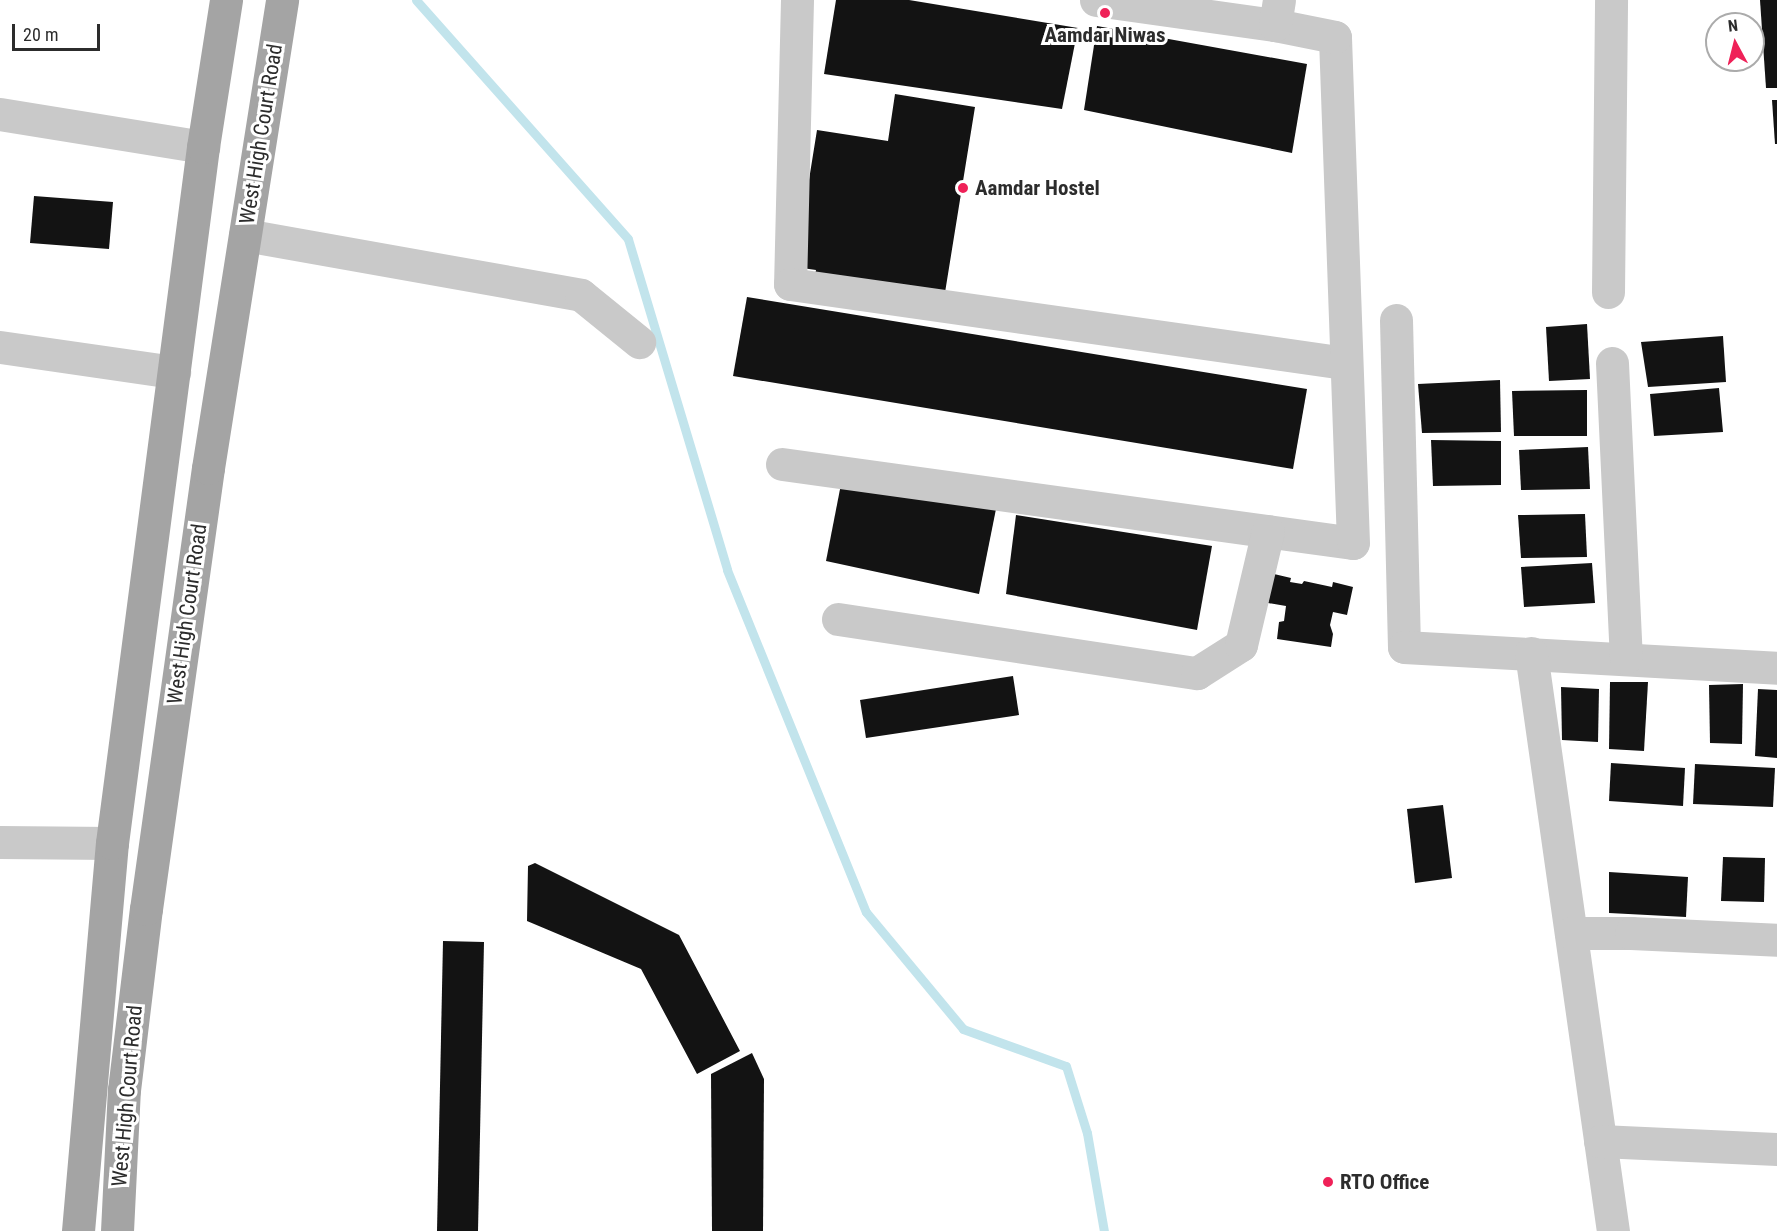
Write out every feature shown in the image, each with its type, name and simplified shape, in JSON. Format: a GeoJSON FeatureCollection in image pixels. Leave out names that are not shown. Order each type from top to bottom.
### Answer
{"type":"FeatureCollection","features":[{"type":"Feature","properties":{"kind":"main road","name":"West High Court Road"},"geometry":{"type":"LineString","coordinates":[[78,1231],[112,843],[203,147],[226,0]]}},
{"type":"Feature","properties":{"kind":"main road","name":"West High Court Road"},"geometry":{"type":"LineString","coordinates":[[117,1231],[124,1090],[146,909],[208,468],[282,0]]}},
{"type":"Feature","properties":{"kind":"street"},"geometry":{"type":"LineString","coordinates":[[797,0],[790,284],[1345,363]]}},
{"type":"Feature","properties":{"kind":"street"},"geometry":{"type":"LineString","coordinates":[[782,464],[1353,543],[1335,37],[1277,13],[1096,0]]}},
{"type":"Feature","properties":{"kind":"street"},"geometry":{"type":"LineString","coordinates":[[1608,292],[1611,0]]}},
{"type":"Feature","properties":{"kind":"street"},"geometry":{"type":"LineString","coordinates":[[0,114],[203,147]]}},
{"type":"Feature","properties":{"kind":"street"},"geometry":{"type":"LineString","coordinates":[[245,235],[581,295],[639,342]]}},
{"type":"Feature","properties":{"kind":"street"},"geometry":{"type":"LineString","coordinates":[[1396,320],[1404,647],[1777,668]]}},
{"type":"Feature","properties":{"kind":"street"},"geometry":{"type":"LineString","coordinates":[[0,347],[174,372]]}},
{"type":"Feature","properties":{"kind":"street"},"geometry":{"type":"LineString","coordinates":[[1612,363],[1626,658]]}},
{"type":"Feature","properties":{"kind":"street"},"geometry":{"type":"LineString","coordinates":[[838,619],[1197,674],[1241,645],[1268,531]]}},
{"type":"Feature","properties":{"kind":"street"},"geometry":{"type":"LineString","coordinates":[[1531,653],[1613,1231]]}},
{"type":"Feature","properties":{"kind":"street"},"geometry":{"type":"LineString","coordinates":[[0,842],[112,843]]}},
{"type":"Feature","properties":{"kind":"street"},"geometry":{"type":"LineString","coordinates":[[1571,933],[1631,933],[1777,940]]}},
{"type":"Feature","properties":{"kind":"street"},"geometry":{"type":"LineString","coordinates":[[1600,1141],[1777,1149]]}},
{"type":"Feature","properties":{"kind":"building"},"geometry":{"type":"Polygon","coordinates":[[[836,0],[909,0],[1078,28],[1062,109],[824,74],[836,0]]]}},
{"type":"Feature","properties":{"kind":"building"},"geometry":{"type":"Polygon","coordinates":[[[1760,0],[1777,0],[1777,88],[1766,88],[1765,12],[1761,12],[1760,0]]]}},
{"type":"Feature","properties":{"kind":"building"},"geometry":{"type":"Polygon","coordinates":[[[1097,26],[1307,64],[1292,153],[1084,110],[1097,26]]]}},
{"type":"Feature","properties":{"kind":"building"},"geometry":{"type":"Polygon","coordinates":[[[895,94],[975,107],[943,305],[815,275],[816,270],[795,267],[817,130],[888,141],[895,94]]]}},
{"type":"Feature","properties":{"kind":"building"},"geometry":{"type":"Polygon","coordinates":[[[1772,100],[1777,100],[1777,144],[1775,144],[1772,100]]]}},
{"type":"Feature","properties":{"kind":"building"},"geometry":{"type":"Polygon","coordinates":[[[34,196],[113,202],[109,249],[30,243],[34,196]]]}},
{"type":"Feature","properties":{"kind":"building"},"geometry":{"type":"Polygon","coordinates":[[[747,297],[1307,389],[1293,469],[733,376],[747,297]]]}},
{"type":"Feature","properties":{"kind":"building"},"geometry":{"type":"Polygon","coordinates":[[[1587,324],[1590,379],[1549,381],[1546,327],[1587,324]]]}},
{"type":"Feature","properties":{"kind":"building"},"geometry":{"type":"Polygon","coordinates":[[[1723,336],[1726,382],[1648,387],[1641,342],[1723,336]]]}},
{"type":"Feature","properties":{"kind":"building"},"geometry":{"type":"Polygon","coordinates":[[[1500,380],[1501,432],[1422,433],[1418,384],[1500,380]]]}},
{"type":"Feature","properties":{"kind":"building"},"geometry":{"type":"Polygon","coordinates":[[[1719,388],[1723,432],[1654,436],[1650,394],[1719,388]]]}},
{"type":"Feature","properties":{"kind":"building"},"geometry":{"type":"Polygon","coordinates":[[[1587,390],[1587,436],[1514,436],[1512,391],[1587,390]]]}},
{"type":"Feature","properties":{"kind":"building"},"geometry":{"type":"Polygon","coordinates":[[[1431,440],[1501,441],[1501,485],[1433,486],[1431,440]]]}},
{"type":"Feature","properties":{"kind":"building"},"geometry":{"type":"Polygon","coordinates":[[[1588,447],[1590,489],[1521,490],[1519,450],[1588,447]]]}},
{"type":"Feature","properties":{"kind":"building"},"geometry":{"type":"Polygon","coordinates":[[[842,479],[996,509],[979,594],[826,561],[842,479]]]}},
{"type":"Feature","properties":{"kind":"building"},"geometry":{"type":"Polygon","coordinates":[[[1585,514],[1587,557],[1521,558],[1518,515],[1585,514]]]}},
{"type":"Feature","properties":{"kind":"building"},"geometry":{"type":"Polygon","coordinates":[[[1016,515],[1212,546],[1197,630],[1006,594],[1016,515]]]}},
{"type":"Feature","properties":{"kind":"building"},"geometry":{"type":"Polygon","coordinates":[[[1592,563],[1595,603],[1524,607],[1521,567],[1592,563]]]}},
{"type":"Feature","properties":{"kind":"building"},"geometry":{"type":"Polygon","coordinates":[[[1274,574],[1291,578],[1290,582],[1302,584],[1304,581],[1332,587],[1333,582],[1353,587],[1347,615],[1333,612],[1330,625],[1333,634],[1331,647],[1277,639],[1279,622],[1284,621],[1286,606],[1268,603],[1274,574]]]}},
{"type":"Feature","properties":{"kind":"building"},"geometry":{"type":"Polygon","coordinates":[[[1013,676],[1019,715],[866,738],[860,700],[1013,676]]]}},
{"type":"Feature","properties":{"kind":"building"},"geometry":{"type":"Polygon","coordinates":[[[1610,682],[1648,682],[1644,751],[1609,749],[1610,682]]]}},
{"type":"Feature","properties":{"kind":"building"},"geometry":{"type":"Polygon","coordinates":[[[1743,684],[1742,744],[1710,743],[1709,685],[1743,684]]]}},
{"type":"Feature","properties":{"kind":"building"},"geometry":{"type":"Polygon","coordinates":[[[1561,687],[1599,689],[1598,742],[1562,740],[1561,687]]]}},
{"type":"Feature","properties":{"kind":"building"},"geometry":{"type":"Polygon","coordinates":[[[1758,689],[1777,690],[1777,758],[1755,756],[1758,689]]]}},
{"type":"Feature","properties":{"kind":"building"},"geometry":{"type":"Polygon","coordinates":[[[1611,763],[1685,768],[1683,806],[1609,801],[1611,763]]]}},
{"type":"Feature","properties":{"kind":"building"},"geometry":{"type":"Polygon","coordinates":[[[1695,764],[1775,768],[1773,807],[1693,804],[1695,764]]]}},
{"type":"Feature","properties":{"kind":"building"},"geometry":{"type":"Polygon","coordinates":[[[1443,805],[1452,878],[1415,883],[1407,809],[1443,805]]]}},
{"type":"Feature","properties":{"kind":"building"},"geometry":{"type":"Polygon","coordinates":[[[1723,857],[1765,858],[1764,902],[1721,901],[1723,857]]]}},
{"type":"Feature","properties":{"kind":"building"},"geometry":{"type":"Polygon","coordinates":[[[535,863],[679,935],[740,1051],[697,1074],[641,969],[527,921],[528,866],[535,863]]]}},
{"type":"Feature","properties":{"kind":"building"},"geometry":{"type":"Polygon","coordinates":[[[1609,872],[1688,877],[1686,917],[1609,913],[1609,872]]]}},
{"type":"Feature","properties":{"kind":"building"},"geometry":{"type":"Polygon","coordinates":[[[443,941],[484,942],[478,1231],[437,1231],[443,941]]]}},
{"type":"Feature","properties":{"kind":"building"},"geometry":{"type":"Polygon","coordinates":[[[752,1053],[764,1079],[763,1231],[712,1231],[711,1074],[752,1053]]]}},
{"type":"Feature","properties":{"kind":"waterway"},"geometry":{"type":"LineString","coordinates":[[416,0],[628,239],[727,570],[866,912],[963,1029],[1066,1066],[1087,1133],[1104,1231]]}},
{"type":"Feature","properties":{"kind":"place","name":"Aamdar Niwas"},"geometry":{"type":"Point","coordinates":[1105,13]}},
{"type":"Feature","properties":{"kind":"place","name":"Aamdar Hostel"},"geometry":{"type":"Point","coordinates":[963,188]}},
{"type":"Feature","properties":{"kind":"place","name":"RTO Office"},"geometry":{"type":"Point","coordinates":[1328,1182]}}]}
